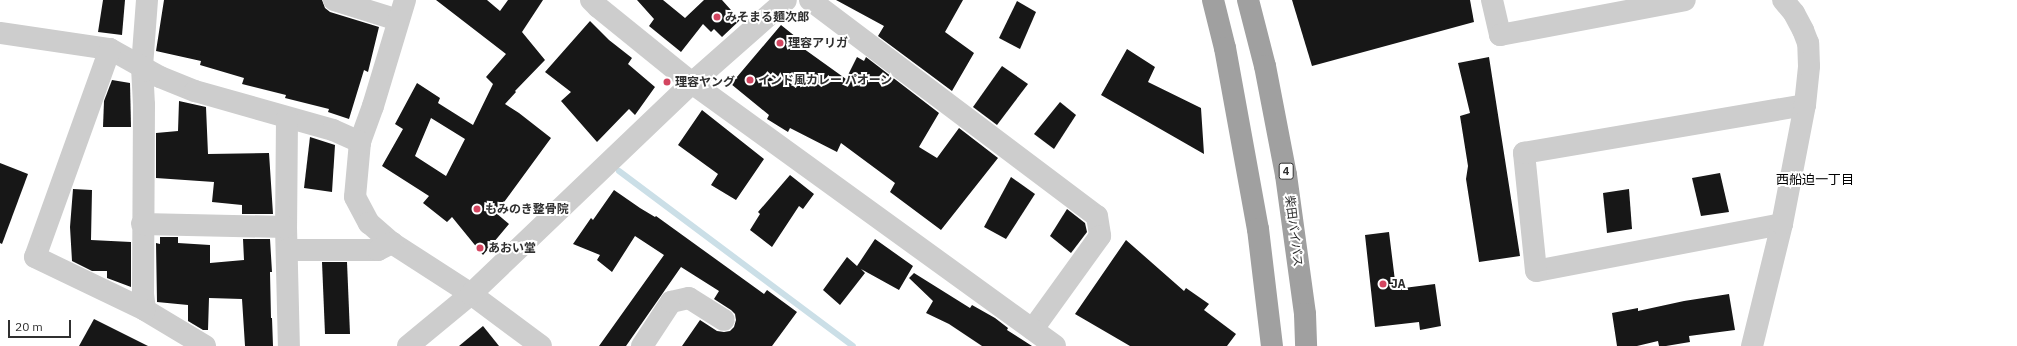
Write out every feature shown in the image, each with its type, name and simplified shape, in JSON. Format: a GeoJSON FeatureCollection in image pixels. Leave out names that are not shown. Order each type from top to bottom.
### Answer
{"type":"FeatureCollection","features":[{"type":"Feature","properties":{"kind":"highway"},"geometry":{"type":"LineString","coordinates":[[1213,0],[1225,48],[1258,228],[1272,346]]}},
{"type":"Feature","properties":{"kind":"highway","name":"柴田バイパス"},"geometry":{"type":"LineString","coordinates":[[1248,0],[1265,66],[1286,175],[1304,314],[1306,346]]}},
{"type":"Feature","properties":{"kind":"street"},"geometry":{"type":"LineString","coordinates":[[145,310],[142,294],[144,105],[142,67],[147,0]]}},
{"type":"Feature","properties":{"kind":"street"},"geometry":{"type":"LineString","coordinates":[[334,0],[402,10],[373,106],[360,142],[355,197],[369,223],[392,243],[471,294],[541,346]]}},
{"type":"Feature","properties":{"kind":"street"},"geometry":{"type":"LineString","coordinates":[[591,0],[692,83],[1055,346]]}},
{"type":"Feature","properties":{"kind":"street"},"geometry":{"type":"LineString","coordinates":[[408,346],[471,294],[692,83],[786,0]]}},
{"type":"Feature","properties":{"kind":"street"},"geometry":{"type":"LineString","coordinates":[[810,0],[1098,216],[1100,236],[1033,329]]}},
{"type":"Feature","properties":{"kind":"street"},"geometry":{"type":"LineString","coordinates":[[1492,0],[1500,35],[1685,0]]}},
{"type":"Feature","properties":{"kind":"street"},"geometry":{"type":"LineString","coordinates":[[1752,346],[1782,224],[1805,105],[1809,66],[1808,43],[1794,13],[1783,0]]}},
{"type":"Feature","properties":{"kind":"street"},"geometry":{"type":"LineString","coordinates":[[0,33],[110,49],[160,77],[195,91],[333,130],[360,142]]}},
{"type":"Feature","properties":{"kind":"street"},"geometry":{"type":"LineString","coordinates":[[110,49],[35,257],[145,310],[205,346]]}},
{"type":"Feature","properties":{"kind":"street"},"geometry":{"type":"LineString","coordinates":[[1782,224],[1536,270],[1524,153],[1805,105]]}},
{"type":"Feature","properties":{"kind":"street"},"geometry":{"type":"LineString","coordinates":[[287,118],[286,227],[289,346]]}},
{"type":"Feature","properties":{"kind":"street"},"geometry":{"type":"LineString","coordinates":[[142,224],[286,227]]}},
{"type":"Feature","properties":{"kind":"street"},"geometry":{"type":"LineString","coordinates":[[287,250],[378,250],[392,243]]}},
{"type":"Feature","properties":{"kind":"street"},"geometry":{"type":"LineString","coordinates":[[642,346],[671,302],[689,298],[724,320]]}},
{"type":"Feature","properties":{"kind":"building"},"geometry":{"type":"Polygon","coordinates":[[[103,0],[125,0],[122,35],[98,32],[103,0]]]}},
{"type":"Feature","properties":{"kind":"building"},"geometry":{"type":"Polygon","coordinates":[[[164,0],[322,0],[325,8],[330,12],[379,27],[368,72],[364,70],[349,119],[328,112],[329,109],[285,98],[286,95],[242,84],[244,78],[200,65],[201,61],[156,51],[164,0]]]}},
{"type":"Feature","properties":{"kind":"building"},"geometry":{"type":"Polygon","coordinates":[[[436,0],[487,0],[500,11],[508,0],[543,0],[522,32],[545,60],[515,91],[516,92],[505,104],[551,138],[496,213],[509,224],[483,255],[452,217],[447,222],[423,203],[429,196],[382,166],[403,129],[395,124],[417,83],[440,98],[438,103],[473,125],[493,84],[486,77],[506,54],[436,0]],[[431,118],[415,156],[446,176],[465,139],[431,118]]]}},
{"type":"Feature","properties":{"kind":"building"},"geometry":{"type":"Polygon","coordinates":[[[637,0],[663,0],[685,18],[704,0],[722,0],[740,20],[722,37],[714,29],[711,32],[703,24],[681,52],[649,26],[654,19],[637,0]]]}},
{"type":"Feature","properties":{"kind":"building"},"geometry":{"type":"Polygon","coordinates":[[[836,0],[963,0],[945,32],[974,53],[952,91],[878,36],[884,26],[836,0]]]}},
{"type":"Feature","properties":{"kind":"building"},"geometry":{"type":"Polygon","coordinates":[[[1292,0],[1470,0],[1474,22],[1312,66],[1292,0]]]}},
{"type":"Feature","properties":{"kind":"building"},"geometry":{"type":"Polygon","coordinates":[[[1017,1],[1036,12],[1020,49],[999,38],[1017,1]]]}},
{"type":"Feature","properties":{"kind":"building"},"geometry":{"type":"Polygon","coordinates":[[[590,21],[609,40],[632,58],[628,64],[655,87],[635,115],[629,109],[597,142],[561,101],[571,92],[545,72],[590,21]]]}},
{"type":"Feature","properties":{"kind":"building"},"geometry":{"type":"Polygon","coordinates":[[[781,25],[796,37],[793,41],[846,79],[857,57],[864,61],[866,57],[939,113],[919,147],[937,158],[959,128],[998,158],[941,230],[890,192],[895,183],[841,143],[837,152],[790,128],[788,132],[767,119],[769,115],[731,84],[781,25]]]}},
{"type":"Feature","properties":{"kind":"building"},"geometry":{"type":"Polygon","coordinates":[[[1127,49],[1155,67],[1148,82],[1201,108],[1204,154],[1101,95],[1127,49]]]}},
{"type":"Feature","properties":{"kind":"building"},"geometry":{"type":"Polygon","coordinates":[[[1489,57],[1520,256],[1479,262],[1466,179],[1468,166],[1460,116],[1470,113],[1458,63],[1489,57]]]}},
{"type":"Feature","properties":{"kind":"building"},"geometry":{"type":"Polygon","coordinates":[[[1002,66],[1028,84],[997,125],[973,107],[1002,66]]]}},
{"type":"Feature","properties":{"kind":"building"},"geometry":{"type":"Polygon","coordinates":[[[112,80],[130,83],[131,127],[103,127],[104,101],[112,80]]]}},
{"type":"Feature","properties":{"kind":"building"},"geometry":{"type":"Polygon","coordinates":[[[179,101],[206,107],[208,154],[269,153],[273,214],[242,214],[242,205],[212,202],[214,182],[156,178],[156,133],[178,131],[179,101]]]}},
{"type":"Feature","properties":{"kind":"building"},"geometry":{"type":"Polygon","coordinates":[[[1060,102],[1076,115],[1054,149],[1034,134],[1060,102]]]}},
{"type":"Feature","properties":{"kind":"building"},"geometry":{"type":"Polygon","coordinates":[[[702,110],[764,159],[736,200],[711,185],[718,174],[678,145],[702,110]]]}},
{"type":"Feature","properties":{"kind":"building"},"geometry":{"type":"Polygon","coordinates":[[[310,137],[335,145],[332,192],[304,188],[310,137]]]}},
{"type":"Feature","properties":{"kind":"building"},"geometry":{"type":"Polygon","coordinates":[[[0,163],[28,174],[2,244],[0,243],[0,163]]]}},
{"type":"Feature","properties":{"kind":"building"},"geometry":{"type":"Polygon","coordinates":[[[1720,173],[1729,212],[1701,216],[1692,178],[1720,173]]]}},
{"type":"Feature","properties":{"kind":"building"},"geometry":{"type":"Polygon","coordinates":[[[790,175],[814,194],[803,209],[799,206],[772,247],[750,230],[760,214],[758,212],[790,175]]]}},
{"type":"Feature","properties":{"kind":"building"},"geometry":{"type":"Polygon","coordinates":[[[1011,177],[1035,194],[1006,239],[984,227],[1011,177]]]}},
{"type":"Feature","properties":{"kind":"building"},"geometry":{"type":"Polygon","coordinates":[[[73,189],[92,190],[91,240],[131,242],[131,287],[107,278],[107,271],[92,271],[72,261],[70,227],[73,189]]]}},
{"type":"Feature","properties":{"kind":"building"},"geometry":{"type":"Polygon","coordinates":[[[1629,189],[1632,229],[1607,233],[1603,193],[1629,189]]]}},
{"type":"Feature","properties":{"kind":"building"},"geometry":{"type":"Polygon","coordinates":[[[614,190],[640,208],[655,217],[656,216],[764,294],[767,290],[797,312],[772,346],[682,346],[700,320],[717,331],[724,332],[730,331],[734,327],[736,320],[735,314],[731,310],[714,299],[719,291],[681,267],[626,346],[599,346],[664,255],[635,236],[612,272],[597,260],[600,255],[573,244],[591,218],[593,220],[614,190]]]}},
{"type":"Feature","properties":{"kind":"building"},"geometry":{"type":"Polygon","coordinates":[[[1067,209],[1085,223],[1087,232],[1071,253],[1050,236],[1067,209]]]}},
{"type":"Feature","properties":{"kind":"building"},"geometry":{"type":"Polygon","coordinates":[[[1389,232],[1396,289],[1435,284],[1441,326],[1420,330],[1419,322],[1375,327],[1365,235],[1389,232]]]}},
{"type":"Feature","properties":{"kind":"building"},"geometry":{"type":"Polygon","coordinates":[[[160,237],[178,237],[178,243],[210,245],[210,263],[244,260],[243,239],[270,239],[272,272],[270,272],[271,318],[273,346],[245,346],[242,299],[209,298],[208,330],[203,330],[188,321],[188,305],[157,302],[156,243],[160,244],[160,237]]]}},
{"type":"Feature","properties":{"kind":"building"},"geometry":{"type":"Polygon","coordinates":[[[875,239],[913,266],[899,290],[861,269],[865,273],[840,305],[823,290],[847,257],[857,266],[875,239]]]}},
{"type":"Feature","properties":{"kind":"building"},"geometry":{"type":"Polygon","coordinates":[[[1126,240],[1184,291],[1186,288],[1209,304],[1204,310],[1236,334],[1227,346],[1130,346],[1075,314],[1126,240]]]}},
{"type":"Feature","properties":{"kind":"building"},"geometry":{"type":"Polygon","coordinates":[[[322,262],[347,262],[350,334],[325,334],[322,262]]]}},
{"type":"Feature","properties":{"kind":"building"},"geometry":{"type":"Polygon","coordinates":[[[914,273],[970,308],[972,305],[995,318],[1008,328],[1007,330],[1032,346],[982,346],[949,324],[926,313],[933,301],[909,278],[914,273]]]}},
{"type":"Feature","properties":{"kind":"building"},"geometry":{"type":"Polygon","coordinates":[[[1729,294],[1735,330],[1689,336],[1690,342],[1666,346],[1659,346],[1658,341],[1637,346],[1617,346],[1612,313],[1638,308],[1638,311],[1684,301],[1729,294]]]}},
{"type":"Feature","properties":{"kind":"building"},"geometry":{"type":"Polygon","coordinates":[[[94,319],[148,346],[79,346],[94,319]]]}},
{"type":"Feature","properties":{"kind":"building"},"geometry":{"type":"Polygon","coordinates":[[[483,326],[499,346],[459,346],[483,326]]]}},
{"type":"Feature","properties":{"kind":"waterway"},"geometry":{"type":"LineString","coordinates":[[619,171],[853,346]]}},
{"type":"Feature","properties":{"kind":"place","name":"みそまる麺次郎"},"geometry":{"type":"Point","coordinates":[717,17]}},
{"type":"Feature","properties":{"kind":"place","name":"理容アリガ"},"geometry":{"type":"Point","coordinates":[780,43]}},
{"type":"Feature","properties":{"kind":"place","name":"インド風カレー パオーン"},"geometry":{"type":"Point","coordinates":[750,80]}},
{"type":"Feature","properties":{"kind":"place","name":"理容ヤング"},"geometry":{"type":"Point","coordinates":[667,82]}},
{"type":"Feature","properties":{"kind":"place","name":"もみのき整骨院"},"geometry":{"type":"Point","coordinates":[477,209]}},
{"type":"Feature","properties":{"kind":"place","name":"あおい堂"},"geometry":{"type":"Point","coordinates":[480,248]}},
{"type":"Feature","properties":{"kind":"place","name":"JA"},"geometry":{"type":"Point","coordinates":[1383,284]}},
{"type":"Feature","properties":{"kind":"district","name":"西船迫一丁目"},"geometry":{"type":"Point","coordinates":[1815,180]}}]}
